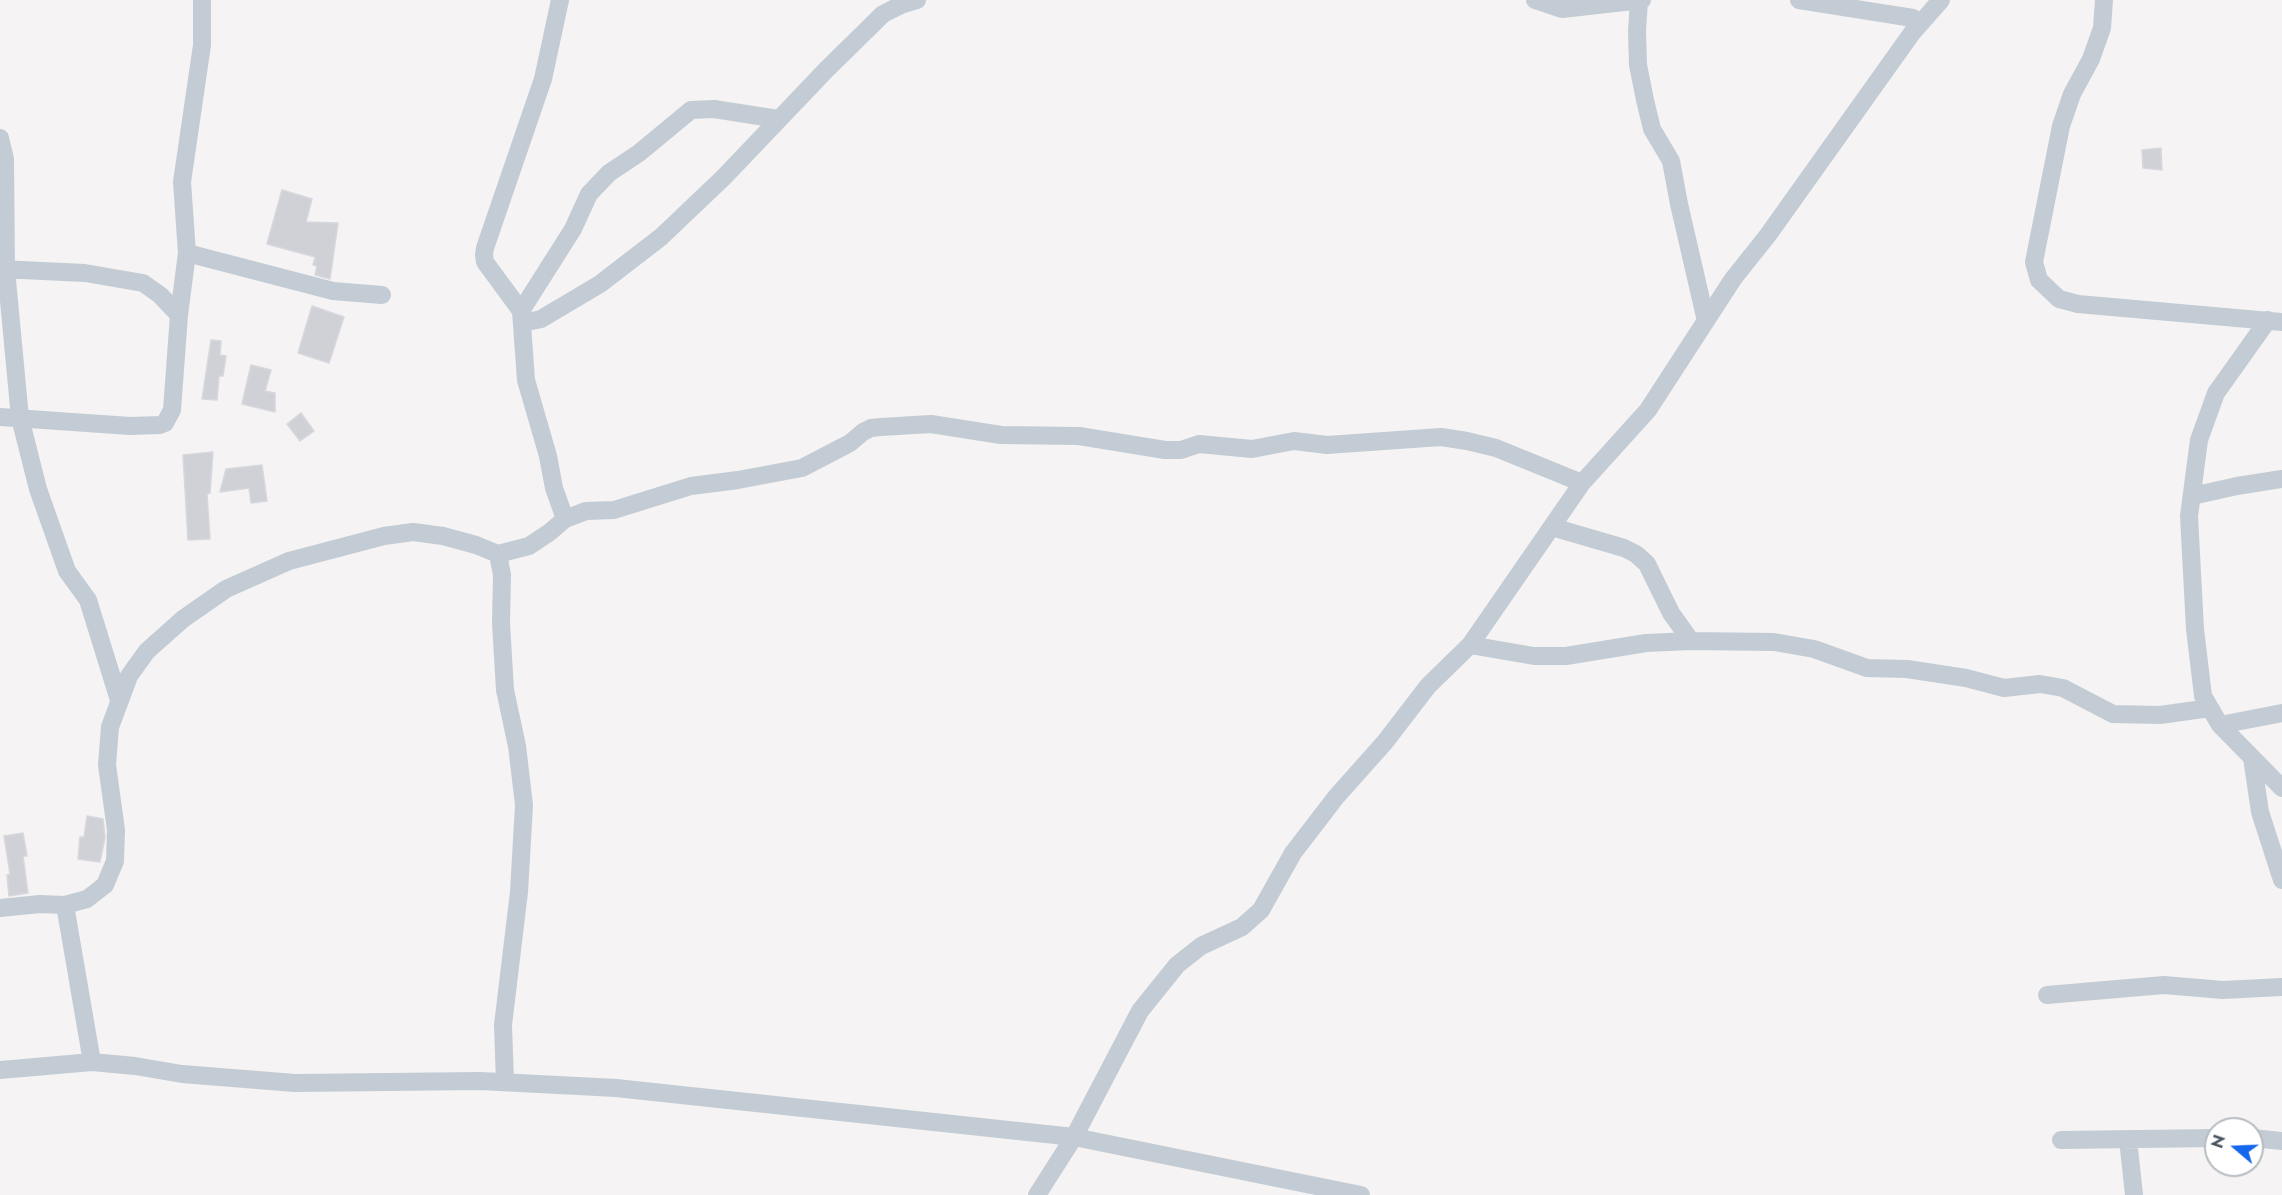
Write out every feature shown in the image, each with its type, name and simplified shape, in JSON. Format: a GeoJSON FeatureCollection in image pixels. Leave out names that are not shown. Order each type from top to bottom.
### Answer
{"type":"FeatureCollection","features":[{"type":"Feature","properties":{"kind":"street"},"geometry":{"type":"LineString","coordinates":[[0,417],[130,426],[160,425],[165,423],[172,410],[179,315],[187,253],[182,182],[202,45],[202,0]]}},
{"type":"Feature","properties":{"kind":"street"},"geometry":{"type":"LineString","coordinates":[[560,0],[543,79],[485,248],[485,262],[522,317],[526,380],[548,456],[554,488],[565,519]]}},
{"type":"Feature","properties":{"kind":"street"},"geometry":{"type":"LineString","coordinates":[[522,317],[541,320],[600,284],[661,237],[724,177],[778,119],[883,14],[917,0]]}},
{"type":"Feature","properties":{"kind":"street"},"geometry":{"type":"LineString","coordinates":[[1535,0],[1563,9],[1640,0],[1637,31],[1638,64],[1645,100],[1653,129],[1671,161],[1678,204],[1706,321]]}},
{"type":"Feature","properties":{"kind":"street"},"geometry":{"type":"LineString","coordinates":[[1799,0],[1912,25]]}},
{"type":"Feature","properties":{"kind":"street"},"geometry":{"type":"LineString","coordinates":[[1905,0],[1912,25]]}},
{"type":"Feature","properties":{"kind":"street"},"geometry":{"type":"LineString","coordinates":[[1037,1195],[1074,1137],[1140,1011],[1177,965],[1202,946],[1242,927],[1261,910],[1293,853],[1336,797],[1385,742],[1428,686],[1470,645],[1512,581],[1582,483],[1648,410],[1706,321],[1912,25],[1941,0]]}},
{"type":"Feature","properties":{"kind":"street"},"geometry":{"type":"LineString","coordinates":[[2104,0],[2102,28],[2091,59],[2072,94],[2061,126],[2034,262],[2039,280],[2059,299],[2078,304],[2275,321]]}},
{"type":"Feature","properties":{"kind":"street"},"geometry":{"type":"LineString","coordinates":[[522,317],[573,229],[590,194],[609,173],[639,153],[691,110],[714,109],[778,119]]}},
{"type":"Feature","properties":{"kind":"street"},"geometry":{"type":"LineString","coordinates":[[0,138],[5,159],[3,269],[20,418],[38,489],[67,572],[88,600],[119,700]]}},
{"type":"Feature","properties":{"kind":"street"},"geometry":{"type":"LineString","coordinates":[[187,253],[333,291],[382,294]]}},
{"type":"Feature","properties":{"kind":"street"},"geometry":{"type":"LineString","coordinates":[[3,269],[85,273],[143,283],[160,295],[179,315]]}},
{"type":"Feature","properties":{"kind":"street"},"geometry":{"type":"LineString","coordinates":[[2275,321],[2216,393],[2199,440],[2190,516],[2195,628],[2203,696],[2220,725],[2282,788]]}},
{"type":"Feature","properties":{"kind":"street"},"geometry":{"type":"LineString","coordinates":[[0,908],[40,904],[65,905],[87,899],[105,885],[115,861],[116,830],[107,765],[110,727],[129,676],[147,651],[183,620],[226,589],[290,561],[384,536],[413,532],[442,536],[476,545],[498,554],[529,546],[565,519],[586,511],[614,510],[640,504],[691,486],[802,468],[825,457],[871,428],[931,424],[1001,435],[1079,436],[1166,450],[1181,450],[1199,444],[1252,449],[1294,441],[1326,446],[1442,438],[1496,448],[1582,483]]}},
{"type":"Feature","properties":{"kind":"street"},"geometry":{"type":"LineString","coordinates":[[2192,496],[2282,479]]}},
{"type":"Feature","properties":{"kind":"street"},"geometry":{"type":"LineString","coordinates":[[1552,527],[1624,548],[1636,554],[1647,564],[1671,613],[1691,641]]}},
{"type":"Feature","properties":{"kind":"street"},"geometry":{"type":"LineString","coordinates":[[498,554],[502,575],[501,623],[505,690],[517,746],[524,805],[519,892],[503,1024],[505,1082]]}},
{"type":"Feature","properties":{"kind":"street"},"geometry":{"type":"LineString","coordinates":[[1470,645],[1534,656],[1566,656],[1646,643],[1774,642],[1814,649],[1867,668],[1907,669],[1966,678],[2004,688],[2040,684],[2064,688],[2114,714],[2160,715],[2210,708]]}},
{"type":"Feature","properties":{"kind":"street"},"geometry":{"type":"LineString","coordinates":[[2220,725],[2282,713]]}},
{"type":"Feature","properties":{"kind":"street"},"geometry":{"type":"LineString","coordinates":[[2252,758],[2260,812],[2282,880]]}},
{"type":"Feature","properties":{"kind":"street"},"geometry":{"type":"LineString","coordinates":[[65,905],[92,1062]]}},
{"type":"Feature","properties":{"kind":"street"},"geometry":{"type":"LineString","coordinates":[[2047,995],[2164,985],[2223,990],[2282,987]]}},
{"type":"Feature","properties":{"kind":"street"},"geometry":{"type":"LineString","coordinates":[[0,1070],[92,1062],[182,1074],[295,1083],[505,1082],[616,1088],[1074,1137],[1361,1195]]}},
{"type":"Feature","properties":{"kind":"street"},"geometry":{"type":"LineString","coordinates":[[2061,1140],[2204,1138]]}},
{"type":"Feature","properties":{"kind":"street"},"geometry":{"type":"LineString","coordinates":[[2128,1139],[2134,1195]]}},
{"type":"Feature","properties":{"kind":"street"},"geometry":{"type":"LineString","coordinates":[[2264,1140],[2282,1142]]}},
{"type":"Feature","properties":{"kind":"building"},"geometry":{"type":"Polygon","coordinates":[[[2161,148],[2162,170],[2143,168],[2142,150],[2161,148]]]}},
{"type":"Feature","properties":{"kind":"building"},"geometry":{"type":"Polygon","coordinates":[[[282,190],[312,199],[306,222],[338,223],[330,279],[315,275],[317,266],[313,265],[315,257],[267,244],[282,190]]]}},
{"type":"Feature","properties":{"kind":"building"},"geometry":{"type":"Polygon","coordinates":[[[312,306],[344,317],[329,363],[298,353],[312,306]]]}},
{"type":"Feature","properties":{"kind":"building"},"geometry":{"type":"Polygon","coordinates":[[[211,340],[221,341],[220,355],[226,356],[223,376],[219,376],[217,400],[202,399],[211,340]]]}},
{"type":"Feature","properties":{"kind":"building"},"geometry":{"type":"Polygon","coordinates":[[[251,365],[271,370],[265,391],[275,393],[275,412],[242,404],[251,365]]]}},
{"type":"Feature","properties":{"kind":"building"},"geometry":{"type":"Polygon","coordinates":[[[301,413],[314,431],[300,441],[287,424],[301,413]]]}},
{"type":"Feature","properties":{"kind":"building"},"geometry":{"type":"Polygon","coordinates":[[[213,452],[210,493],[207,494],[210,539],[188,540],[183,455],[213,452]]]}},
{"type":"Feature","properties":{"kind":"building"},"geometry":{"type":"Polygon","coordinates":[[[262,465],[267,501],[251,503],[249,488],[220,492],[226,469],[262,465]]]}},
{"type":"Feature","properties":{"kind":"building"},"geometry":{"type":"Polygon","coordinates":[[[87,816],[103,819],[105,837],[100,862],[78,859],[80,837],[84,837],[87,816]]]}},
{"type":"Feature","properties":{"kind":"building"},"geometry":{"type":"Polygon","coordinates":[[[23,833],[27,856],[23,856],[28,893],[9,896],[7,875],[10,874],[4,836],[23,833]]]}}]}
